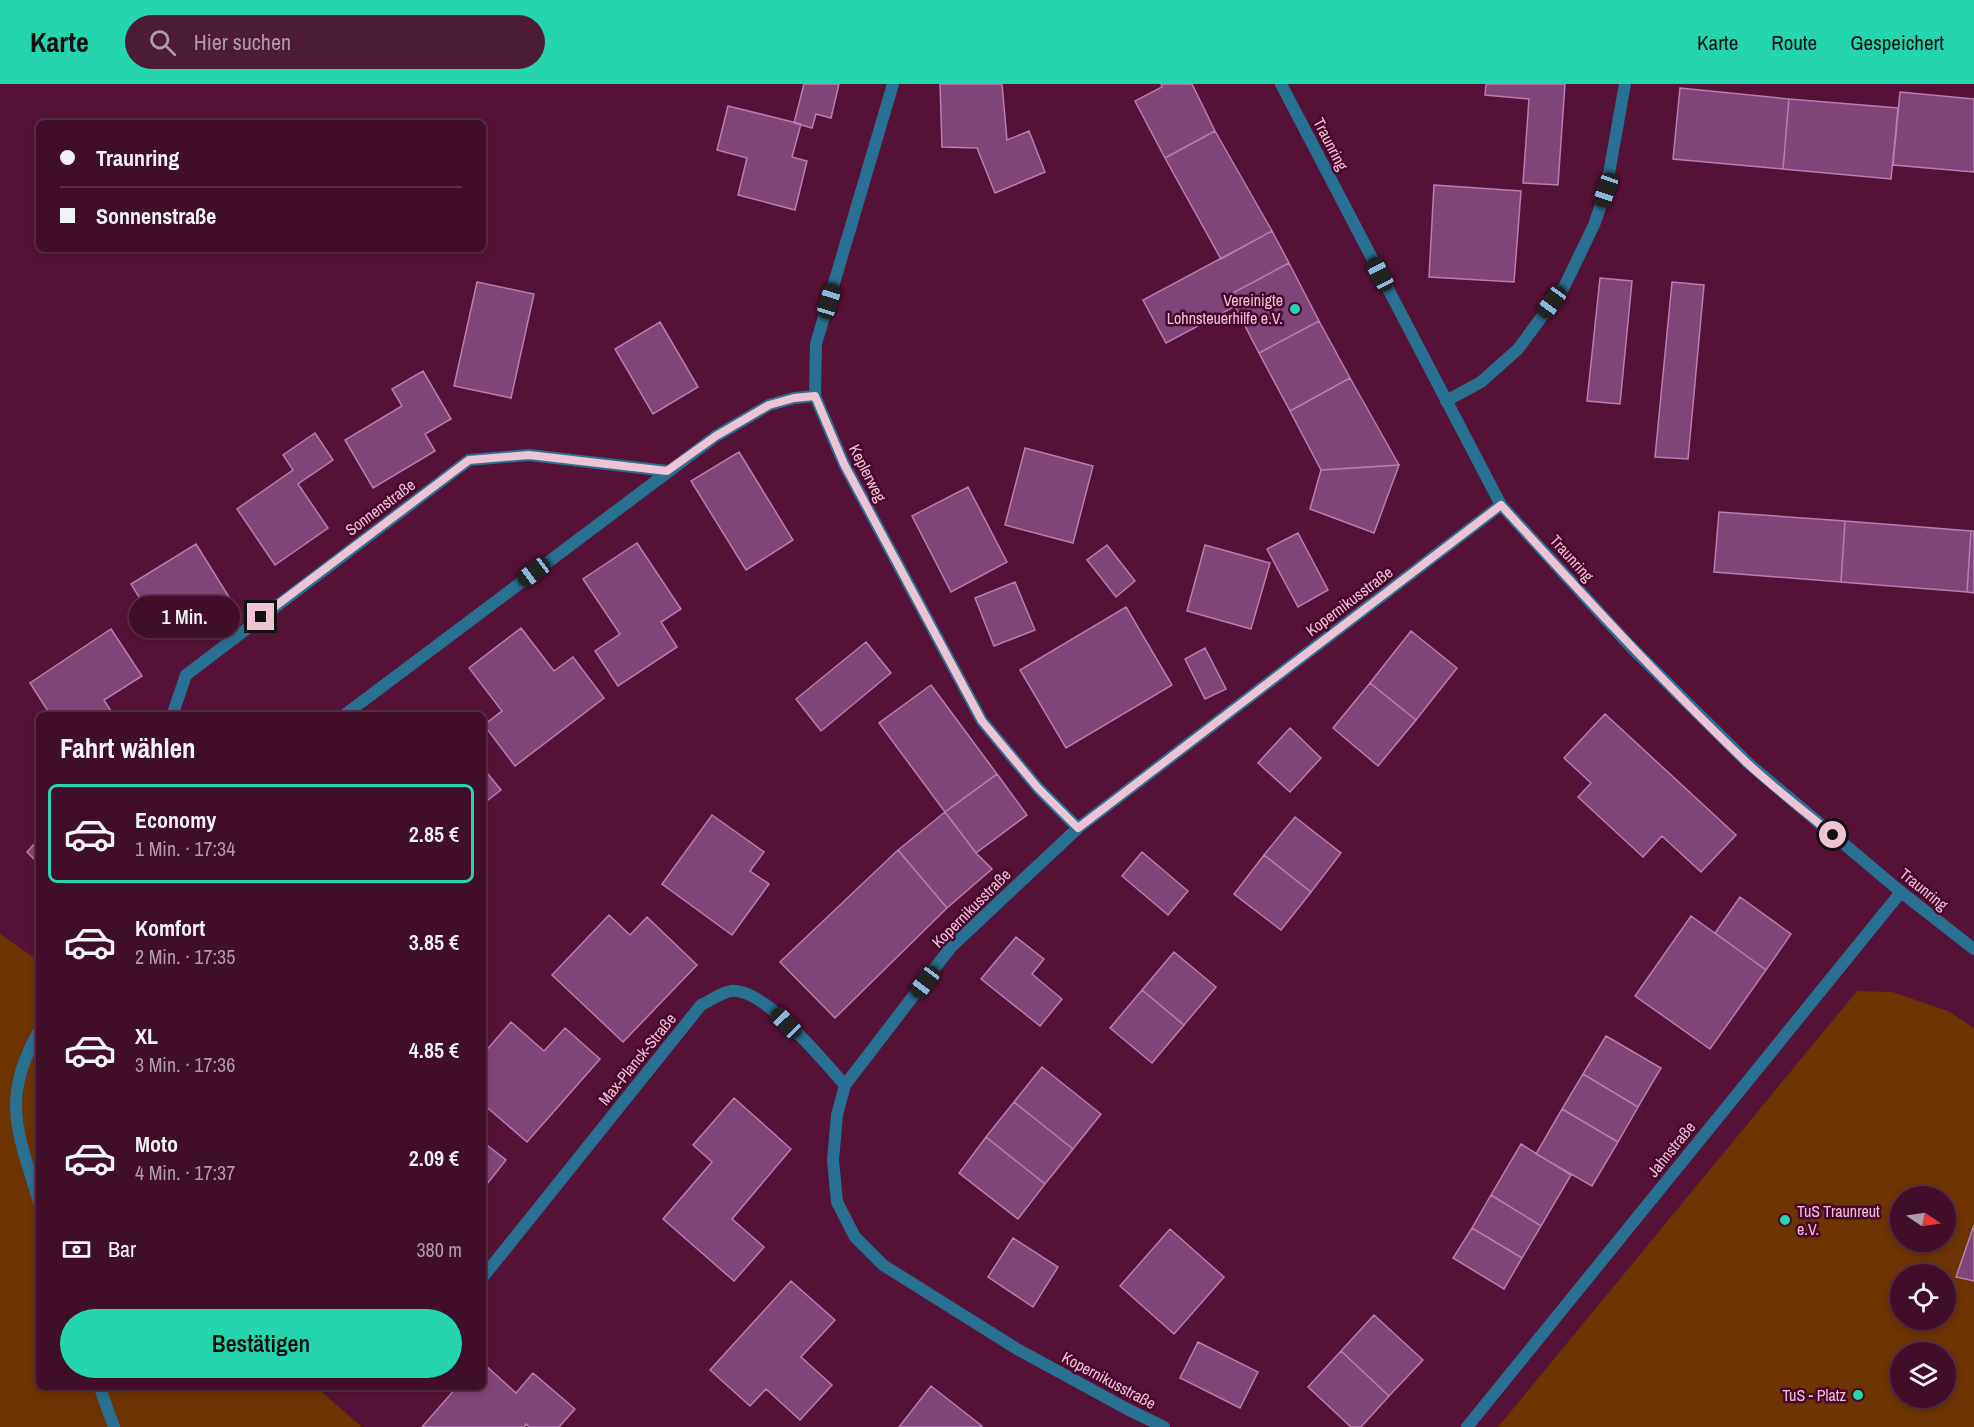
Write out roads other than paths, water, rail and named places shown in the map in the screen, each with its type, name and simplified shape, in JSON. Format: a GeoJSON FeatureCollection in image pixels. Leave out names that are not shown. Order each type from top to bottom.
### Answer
{"type":"FeatureCollection","features":[{"type":"Feature","properties":{"kind":"street","name":"Keplerweg"},"geometry":{"type":"LineString","coordinates":[[893,84],[816,344],[815,396],[844,464],[982,721],[1038,788],[1078,828]]}},
{"type":"Feature","properties":{"kind":"street","name":"Traunring"},"geometry":{"type":"LineString","coordinates":[[1281,84],[1501,505],[1630,646],[1748,764],[1901,892],[1974,949]]}},
{"type":"Feature","properties":{"kind":"street"},"geometry":{"type":"LineString","coordinates":[[1446,401],[1481,382],[1518,349],[1564,286],[1594,225],[1606,190],[1625,84]]}},
{"type":"Feature","properties":{"kind":"street"},"geometry":{"type":"LineString","coordinates":[[348,712],[716,436],[769,405],[794,398],[815,396]]}},
{"type":"Feature","properties":{"kind":"street","name":"Sonnenstraße"},"geometry":{"type":"LineString","coordinates":[[173,712],[186,675],[469,460],[529,455],[667,471]]}},
{"type":"Feature","properties":{"kind":"street","name":"Kopernikusstraße"},"geometry":{"type":"LineString","coordinates":[[1164,1427],[1017,1349],[884,1265],[855,1237],[837,1202],[833,1160],[837,1114],[845,1085],[951,947],[1078,828],[1501,505]]}},
{"type":"Feature","properties":{"kind":"street","name":"Jahnstraße"},"geometry":{"type":"LineString","coordinates":[[1467,1427],[1901,892]]}},
{"type":"Feature","properties":{"kind":"street","name":"Max-Planck-Straße"},"geometry":{"type":"LineString","coordinates":[[486,1273],[701,1005],[731,991],[753,995],[772,1008],[845,1085]]}},
{"type":"Feature","properties":{"kind":"street"},"geometry":{"type":"LineString","coordinates":[[36,1036],[16,1079],[14,1110],[36,1192]]}},
{"type":"Feature","properties":{"kind":"street"},"geometry":{"type":"LineString","coordinates":[[101,1390],[114,1427]]}},
{"type":"Feature","properties":{"kind":"place","name":"Vereinigte Lohnsteuerhilfe e.V."},"geometry":{"type":"Point","coordinates":[1295,309]}},
{"type":"Feature","properties":{"kind":"place","name":"TuS Traunreut e.V."},"geometry":{"type":"Point","coordinates":[1785,1220]}},
{"type":"Feature","properties":{"kind":"place","name":"TuS - Platz"},"geometry":{"type":"Point","coordinates":[1858,1395]}}]}
